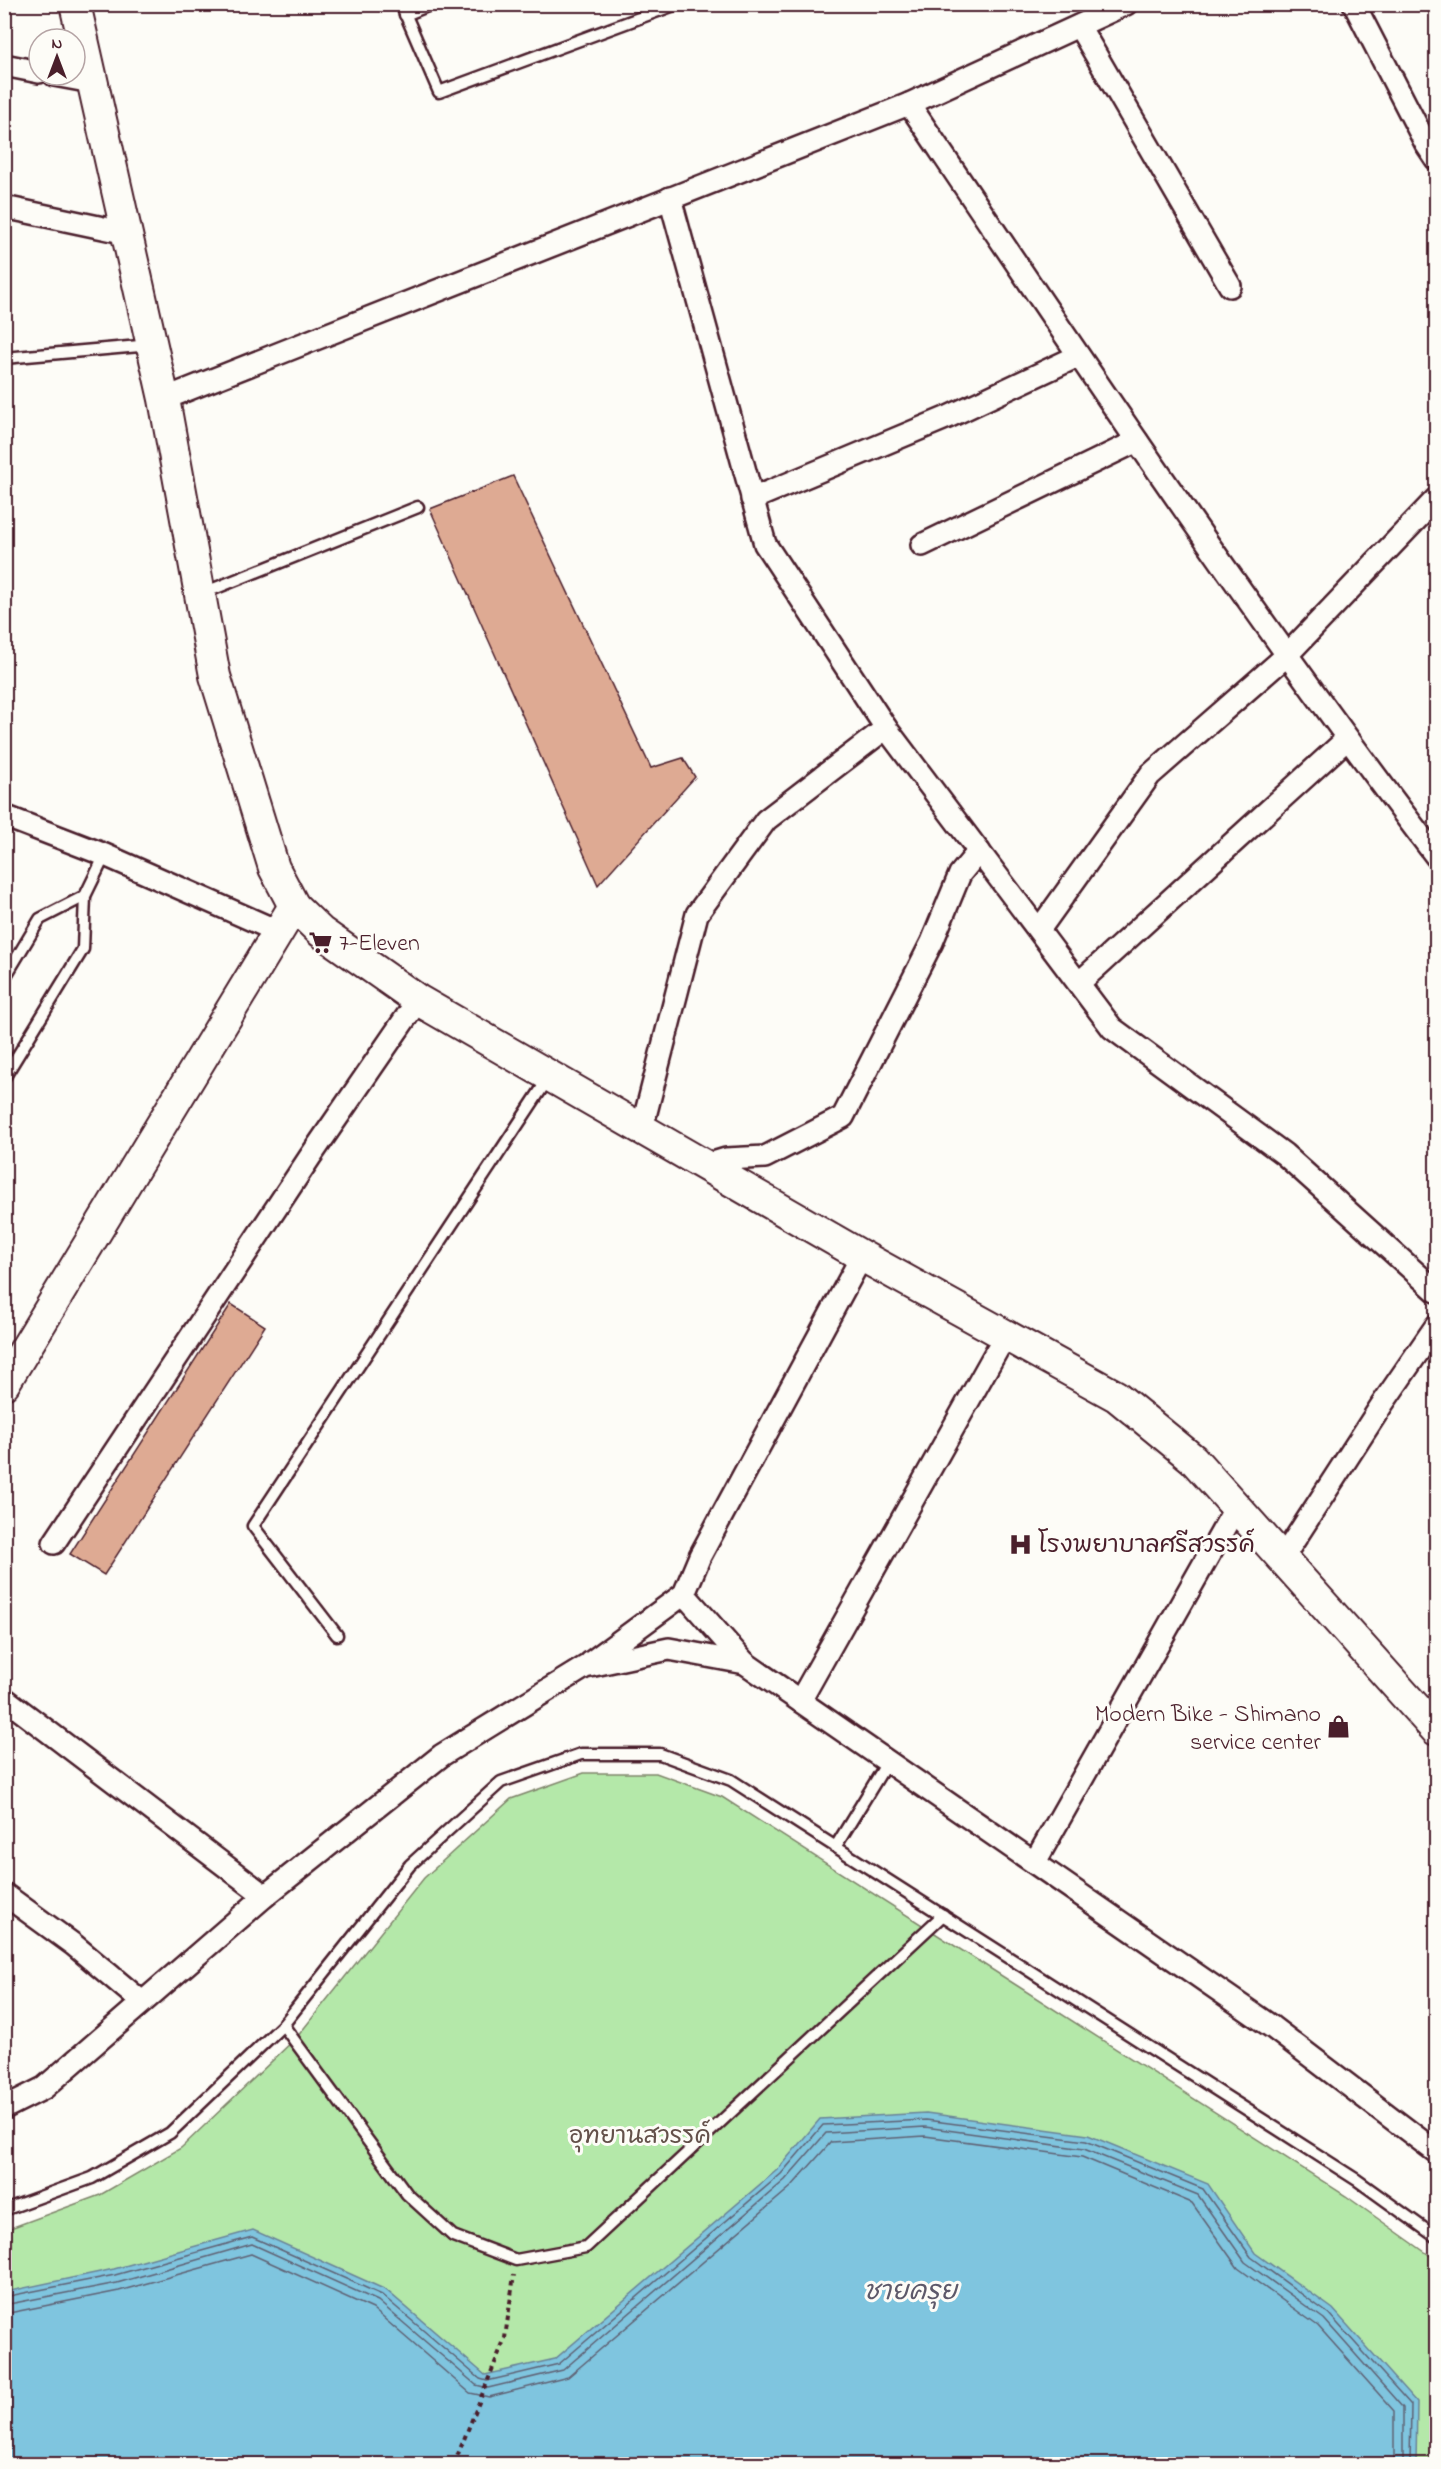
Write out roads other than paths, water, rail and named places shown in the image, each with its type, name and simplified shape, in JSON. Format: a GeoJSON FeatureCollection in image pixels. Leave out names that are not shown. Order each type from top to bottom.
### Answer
{"type":"FeatureCollection","features":[{"type":"Feature","properties":{"kind":"street"},"geometry":{"type":"LineString","coordinates":[[75,4],[164,399],[215,676],[274,868],[294,906],[321,932],[418,1000],[862,1256],[1116,1396],[1193,1459],[1437,1730]]}},
{"type":"Feature","properties":{"kind":"street"},"geometry":{"type":"LineString","coordinates":[[164,399],[909,104],[1126,4]]}},
{"type":"Feature","properties":{"kind":"street"},"geometry":{"type":"LineString","coordinates":[[1354,4],[1426,144],[1437,159]]}},
{"type":"Feature","properties":{"kind":"street"},"geometry":{"type":"LineString","coordinates":[[1079,26],[1230,286]]}},
{"type":"Feature","properties":{"kind":"street"},"geometry":{"type":"LineString","coordinates":[[4,66],[27,70]]}},
{"type":"Feature","properties":{"kind":"street"},"geometry":{"type":"LineString","coordinates":[[87,81],[92,82]]}},
{"type":"Feature","properties":{"kind":"street"},"geometry":{"type":"LineString","coordinates":[[909,104],[1078,356],[1286,656],[1437,856]]}},
{"type":"Feature","properties":{"kind":"street"},"geometry":{"type":"LineString","coordinates":[[670,198],[765,544],[886,728],[1112,1028],[1284,1154],[1437,1291]]}},
{"type":"Feature","properties":{"kind":"street"},"geometry":{"type":"LineString","coordinates":[[4,207],[126,233]]}},
{"type":"Feature","properties":{"kind":"street"},"geometry":{"type":"LineString","coordinates":[[752,499],[948,417],[1078,356]]}},
{"type":"Feature","properties":{"kind":"street"},"geometry":{"type":"LineString","coordinates":[[922,545],[1137,441]]}},
{"type":"Feature","properties":{"kind":"street"},"geometry":{"type":"LineString","coordinates":[[1039,930],[1150,775],[1286,656],[1434,507]]}},
{"type":"Feature","properties":{"kind":"street"},"geometry":{"type":"LineString","coordinates":[[642,1128],[697,914],[766,820],[886,728]]}},
{"type":"Feature","properties":{"kind":"street"},"geometry":{"type":"LineString","coordinates":[[1079,983],[1347,739]]}},
{"type":"Feature","properties":{"kind":"street"},"geometry":{"type":"LineString","coordinates":[[4,816],[105,855],[277,931]]}},
{"type":"Feature","properties":{"kind":"street"},"geometry":{"type":"LineString","coordinates":[[706,1165],[726,1159],[765,1157],[843,1117],[932,942],[960,874],[980,851]]}},
{"type":"Feature","properties":{"kind":"street"},"geometry":{"type":"LineString","coordinates":[[4,1384],[294,906]]}},
{"type":"Feature","properties":{"kind":"street"},"geometry":{"type":"LineString","coordinates":[[54,1543],[309,1157],[418,1000]]}},
{"type":"Feature","properties":{"kind":"street"},"geometry":{"type":"LineString","coordinates":[[4,2108],[44,2088],[265,1896],[442,1755],[585,1666],[684,1594],[700,1556],[862,1256]]}},
{"type":"Feature","properties":{"kind":"street"},"geometry":{"type":"LineString","coordinates":[[1282,1559],[1383,1402],[1437,1326]]}},
{"type":"Feature","properties":{"kind":"street"},"geometry":{"type":"LineString","coordinates":[[801,1701],[1006,1334]]}},
{"type":"Feature","properties":{"kind":"street"},"geometry":{"type":"LineString","coordinates":[[1035,1862],[1236,1507]]}},
{"type":"Feature","properties":{"kind":"street"},"geometry":{"type":"LineString","coordinates":[[684,1594],[745,1663],[1272,2027],[1437,2152]]}},
{"type":"Feature","properties":{"kind":"street"},"geometry":{"type":"LineString","coordinates":[[585,1666],[669,1649],[745,1663]]}},
{"type":"Feature","properties":{"kind":"street"},"geometry":{"type":"LineString","coordinates":[[4,1698],[265,1896]]}},
{"type":"Feature","properties":{"kind":"street"},"geometry":{"type":"LineString","coordinates":[[4,1894],[74,1945],[142,2002]]}},
{"type":"Feature","properties":{"kind":"lane"},"geometry":{"type":"LineString","coordinates":[[432,4],[403,10],[439,92],[677,4]]}},
{"type":"Feature","properties":{"kind":"lane"},"geometry":{"type":"LineString","coordinates":[[4,358],[152,345]]}},
{"type":"Feature","properties":{"kind":"lane"},"geometry":{"type":"LineString","coordinates":[[200,595],[418,507]]}},
{"type":"Feature","properties":{"kind":"lane"},"geometry":{"type":"LineString","coordinates":[[4,1078],[83,949],[85,896],[105,855]]}},
{"type":"Feature","properties":{"kind":"lane"},"geometry":{"type":"LineString","coordinates":[[4,979],[40,919],[85,896]]}},
{"type":"Feature","properties":{"kind":"lane"},"geometry":{"type":"LineString","coordinates":[[338,1635],[253,1526],[550,1076]]}},
{"type":"Feature","properties":{"kind":"lane"},"geometry":{"type":"LineString","coordinates":[[4,2210],[92,2178],[170,2133],[283,2025],[410,1865],[501,1782],[581,1754],[660,1754],[731,1780],[1356,2180],[1437,2236]]}},
{"type":"Feature","properties":{"kind":"lane"},"geometry":{"type":"LineString","coordinates":[[836,1846],[888,1761]]}},
{"type":"Feature","properties":{"kind":"lane"},"geometry":{"type":"LineString","coordinates":[[283,2025],[406,2194],[453,2236],[516,2260],[586,2247],[943,1916]]}},
{"type":"Feature","properties":{"kind":"water","name":"ชายครุย"},"geometry":{"type":"Polygon","coordinates":[[[926,2113],[1088,2135],[1208,2184],[1255,2253],[1333,2309],[1417,2403],[1416,2464],[5,2464],[5,2292],[114,2269],[253,2230],[386,2290],[485,2375],[555,2359],[777,2170],[820,2119],[926,2113]]]}},
{"type":"Feature","properties":{"kind":"place","name":"7-Eleven"},"geometry":{"type":"Point","coordinates":[321,942]}},
{"type":"Feature","properties":{"kind":"place","name":"โรงพยาบาลศรีสวรรค์"},"geometry":{"type":"Point","coordinates":[1020,1544]}},
{"type":"Feature","properties":{"kind":"place","name":"Modern Bike - Shimano service center"},"geometry":{"type":"Point","coordinates":[1339,1727]}},
{"type":"Feature","properties":{"kind":"park label","name":"อุทยานสวรรค์"},"geometry":{"type":"Point","coordinates":[640,2135]}}]}
